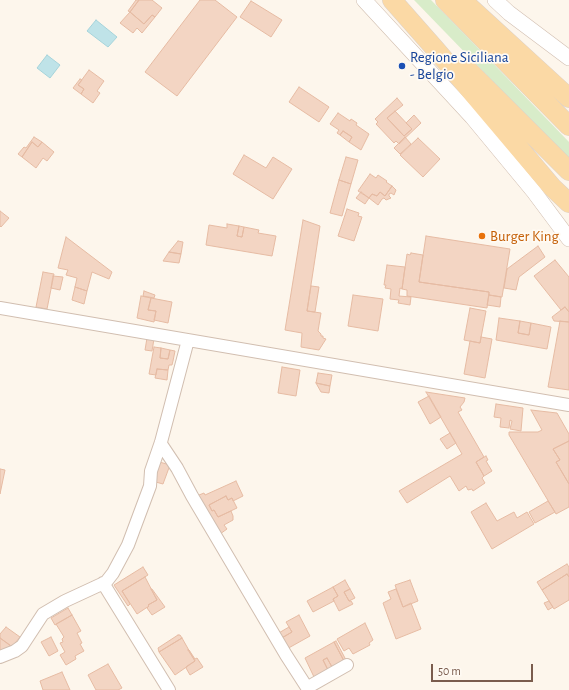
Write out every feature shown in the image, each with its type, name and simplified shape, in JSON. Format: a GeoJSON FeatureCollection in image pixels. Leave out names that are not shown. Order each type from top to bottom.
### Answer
{"type":"FeatureCollection","features":[{"type":"Feature","properties":{"kind":"main road"},"geometry":{"type":"LineString","coordinates":[[392,0],[552,187],[569,203]]}},
{"type":"Feature","properties":{"kind":"main road"},"geometry":{"type":"LineString","coordinates":[[400,0],[569,171]]}},
{"type":"Feature","properties":{"kind":"main road"},"geometry":{"type":"LineString","coordinates":[[444,0],[569,126]]}},
{"type":"Feature","properties":{"kind":"main road"},"geometry":{"type":"LineString","coordinates":[[462,0],[569,98]]}},
{"type":"Feature","properties":{"kind":"street"},"geometry":{"type":"LineString","coordinates":[[364,0],[472,117],[534,192],[569,239]]}},
{"type":"Feature","properties":{"kind":"street"},"geometry":{"type":"LineString","coordinates":[[495,0],[509,13],[568,59]]}},
{"type":"Feature","properties":{"kind":"street"},"geometry":{"type":"LineString","coordinates":[[534,192],[569,224]]}},
{"type":"Feature","properties":{"kind":"street"},"geometry":{"type":"LineString","coordinates":[[0,308],[569,405]]}},
{"type":"Feature","properties":{"kind":"street"},"geometry":{"type":"LineString","coordinates":[[0,656],[15,651],[22,646],[43,614],[65,601],[103,583],[113,573],[128,545],[150,486],[151,471],[161,444],[188,340]]}},
{"type":"Feature","properties":{"kind":"street"},"geometry":{"type":"LineString","coordinates":[[161,444],[177,468],[282,649],[306,686],[310,686],[347,665]]}},
{"type":"Feature","properties":{"kind":"street"},"geometry":{"type":"LineString","coordinates":[[103,583],[169,690]]}},
{"type":"Feature","properties":{"kind":"green space"},"geometry":{"type":"Polygon","coordinates":[[[414,0],[431,0],[483,53],[569,142],[569,160],[414,0]]]}},
{"type":"Feature","properties":{"kind":"water"},"geometry":{"type":"Polygon","coordinates":[[[96,20],[117,37],[108,47],[87,31],[96,20]]]}},
{"type":"Feature","properties":{"kind":"water"},"geometry":{"type":"Polygon","coordinates":[[[47,55],[60,65],[50,78],[37,68],[47,55]]]}},
{"type":"Feature","properties":{"kind":"building"},"geometry":{"type":"Polygon","coordinates":[[[136,0],[139,0],[130,12],[128,11],[136,0]]]}},
{"type":"Feature","properties":{"kind":"building"},"geometry":{"type":"Polygon","coordinates":[[[139,0],[152,0],[162,8],[155,17],[152,15],[144,24],[130,12],[139,0]]]}},
{"type":"Feature","properties":{"kind":"building"},"geometry":{"type":"Polygon","coordinates":[[[200,0],[215,0],[237,17],[177,96],[145,72],[200,0]]]}},
{"type":"Feature","properties":{"kind":"building"},"geometry":{"type":"Polygon","coordinates":[[[251,1],[282,20],[271,37],[240,17],[251,1]]]}},
{"type":"Feature","properties":{"kind":"building"},"geometry":{"type":"Polygon","coordinates":[[[130,12],[144,24],[152,15],[155,17],[142,33],[137,28],[133,33],[120,23],[130,12]]]}},
{"type":"Feature","properties":{"kind":"building"},"geometry":{"type":"Polygon","coordinates":[[[89,70],[104,81],[97,91],[100,93],[93,103],[81,94],[84,89],[78,85],[89,70]]]}},
{"type":"Feature","properties":{"kind":"building"},"geometry":{"type":"Polygon","coordinates":[[[80,79],[82,80],[78,85],[84,89],[81,94],[73,88],[80,79]]]}},
{"type":"Feature","properties":{"kind":"building"},"geometry":{"type":"Polygon","coordinates":[[[299,87],[329,107],[319,122],[289,102],[299,87]]]}},
{"type":"Feature","properties":{"kind":"building"},"geometry":{"type":"Polygon","coordinates":[[[397,98],[403,105],[387,118],[404,136],[412,129],[406,123],[414,115],[421,123],[399,144],[396,141],[394,143],[376,124],[378,122],[375,119],[397,98]]]}},
{"type":"Feature","properties":{"kind":"building"},"geometry":{"type":"Polygon","coordinates":[[[395,111],[412,129],[404,136],[387,118],[395,111]]]}},
{"type":"Feature","properties":{"kind":"building"},"geometry":{"type":"Polygon","coordinates":[[[338,113],[350,121],[351,119],[357,123],[356,125],[369,134],[361,150],[349,142],[352,137],[343,131],[340,135],[337,133],[339,130],[330,124],[338,113]]]}},
{"type":"Feature","properties":{"kind":"building"},"geometry":{"type":"Polygon","coordinates":[[[343,131],[352,137],[349,142],[340,135],[343,131]]]}},
{"type":"Feature","properties":{"kind":"building"},"geometry":{"type":"Polygon","coordinates":[[[34,137],[42,142],[38,147],[32,142],[22,157],[18,154],[24,147],[26,148],[34,137]]]}},
{"type":"Feature","properties":{"kind":"building"},"geometry":{"type":"Polygon","coordinates":[[[405,137],[411,144],[400,154],[394,148],[405,137]]]}},
{"type":"Feature","properties":{"kind":"building"},"geometry":{"type":"Polygon","coordinates":[[[418,138],[440,159],[423,177],[400,155],[418,138]]]}},
{"type":"Feature","properties":{"kind":"building"},"geometry":{"type":"Polygon","coordinates":[[[32,142],[38,147],[42,142],[54,152],[47,161],[43,158],[36,168],[22,157],[32,142]]]}},
{"type":"Feature","properties":{"kind":"building"},"geometry":{"type":"Polygon","coordinates":[[[244,155],[266,168],[273,157],[292,169],[273,199],[233,174],[244,155]]]}},
{"type":"Feature","properties":{"kind":"building"},"geometry":{"type":"Polygon","coordinates":[[[346,157],[358,160],[351,184],[339,180],[346,157]]]}},
{"type":"Feature","properties":{"kind":"building"},"geometry":{"type":"Polygon","coordinates":[[[370,174],[376,178],[378,175],[392,186],[385,196],[380,192],[377,196],[372,194],[369,198],[358,191],[370,174]]]}},
{"type":"Feature","properties":{"kind":"building"},"geometry":{"type":"Polygon","coordinates":[[[339,180],[351,184],[342,216],[330,213],[339,180]]]}},
{"type":"Feature","properties":{"kind":"building"},"geometry":{"type":"Polygon","coordinates":[[[392,186],[396,190],[394,195],[391,193],[389,194],[391,198],[386,200],[384,198],[382,199],[378,205],[369,198],[372,194],[377,196],[380,192],[385,196],[392,186]]]}},
{"type":"Feature","properties":{"kind":"building"},"geometry":{"type":"Polygon","coordinates":[[[361,192],[369,198],[365,204],[356,198],[361,192]]]}},
{"type":"Feature","properties":{"kind":"building"},"geometry":{"type":"Polygon","coordinates":[[[347,209],[359,213],[358,216],[362,217],[354,241],[338,236],[347,209]]]}},
{"type":"Feature","properties":{"kind":"building"},"geometry":{"type":"Polygon","coordinates":[[[0,211],[9,218],[1,227],[0,226],[0,211]]]}},
{"type":"Feature","properties":{"kind":"building"},"geometry":{"type":"Polygon","coordinates":[[[303,220],[320,226],[307,311],[321,313],[318,331],[323,338],[326,339],[319,350],[301,347],[302,333],[285,330],[303,220]]]}},
{"type":"Feature","properties":{"kind":"building"},"geometry":{"type":"Polygon","coordinates":[[[227,224],[239,226],[237,236],[242,237],[244,227],[259,230],[258,233],[276,236],[272,256],[206,245],[209,225],[227,228],[227,224]]]}},
{"type":"Feature","properties":{"kind":"building"},"geometry":{"type":"Polygon","coordinates":[[[239,226],[244,227],[242,237],[237,236],[239,226]]]}},
{"type":"Feature","properties":{"kind":"building"},"geometry":{"type":"Polygon","coordinates":[[[426,236],[510,249],[502,297],[489,295],[489,292],[419,282],[426,236]]]}},
{"type":"Feature","properties":{"kind":"building"},"geometry":{"type":"Polygon","coordinates":[[[66,237],[112,272],[109,279],[92,272],[87,291],[75,287],[77,278],[66,275],[68,270],[58,268],[66,237]]]}},
{"type":"Feature","properties":{"kind":"building"},"geometry":{"type":"Polygon","coordinates":[[[178,241],[183,242],[181,254],[169,252],[178,241]]]}},
{"type":"Feature","properties":{"kind":"building"},"geometry":{"type":"Polygon","coordinates":[[[538,246],[545,257],[519,277],[516,290],[504,288],[507,269],[538,246]]]}},
{"type":"Feature","properties":{"kind":"building"},"geometry":{"type":"Polygon","coordinates":[[[169,252],[181,254],[179,263],[163,261],[169,252]]]}},
{"type":"Feature","properties":{"kind":"building"},"geometry":{"type":"Polygon","coordinates":[[[411,253],[423,255],[419,282],[489,292],[487,308],[407,296],[407,290],[402,289],[407,254],[410,255],[411,253]]]}},
{"type":"Feature","properties":{"kind":"building"},"geometry":{"type":"Polygon","coordinates":[[[555,260],[569,277],[569,312],[565,307],[561,310],[534,276],[555,260]]]}},
{"type":"Feature","properties":{"kind":"building"},"geometry":{"type":"Polygon","coordinates":[[[387,265],[405,267],[402,289],[400,288],[399,296],[411,297],[410,305],[398,303],[399,300],[390,299],[391,289],[385,288],[386,285],[384,285],[387,265]]]}},
{"type":"Feature","properties":{"kind":"building"},"geometry":{"type":"Polygon","coordinates":[[[43,272],[54,274],[47,309],[36,307],[43,272]]]}},
{"type":"Feature","properties":{"kind":"building"},"geometry":{"type":"Polygon","coordinates":[[[53,276],[63,277],[60,290],[51,288],[53,276]]]}},
{"type":"Feature","properties":{"kind":"building"},"geometry":{"type":"Polygon","coordinates":[[[311,286],[319,287],[315,312],[307,311],[311,286]]]}},
{"type":"Feature","properties":{"kind":"building"},"geometry":{"type":"Polygon","coordinates":[[[75,287],[87,291],[84,304],[72,300],[75,287]]]}},
{"type":"Feature","properties":{"kind":"building"},"geometry":{"type":"Polygon","coordinates":[[[144,291],[155,295],[154,298],[143,296],[144,291]]]}},
{"type":"Feature","properties":{"kind":"building"},"geometry":{"type":"Polygon","coordinates":[[[353,295],[383,299],[378,331],[348,326],[353,295]]]}},
{"type":"Feature","properties":{"kind":"building"},"geometry":{"type":"Polygon","coordinates":[[[489,295],[501,297],[500,307],[487,305],[489,295]]]}},
{"type":"Feature","properties":{"kind":"building"},"geometry":{"type":"Polygon","coordinates":[[[141,296],[151,298],[148,310],[156,311],[154,322],[137,318],[141,296]]]}},
{"type":"Feature","properties":{"kind":"building"},"geometry":{"type":"Polygon","coordinates":[[[151,298],[172,302],[168,323],[154,320],[156,311],[148,310],[151,298]]]}},
{"type":"Feature","properties":{"kind":"building"},"geometry":{"type":"Polygon","coordinates":[[[565,307],[569,312],[569,322],[554,321],[552,317],[565,307]]]}},
{"type":"Feature","properties":{"kind":"building"},"geometry":{"type":"Polygon","coordinates":[[[470,308],[486,311],[480,343],[464,340],[470,308]]]}},
{"type":"Feature","properties":{"kind":"building"},"geometry":{"type":"Polygon","coordinates":[[[499,318],[520,321],[518,333],[529,335],[531,323],[551,327],[547,349],[496,340],[499,318]]]}},
{"type":"Feature","properties":{"kind":"building"},"geometry":{"type":"Polygon","coordinates":[[[520,321],[531,323],[529,335],[518,333],[520,321]]]}},
{"type":"Feature","properties":{"kind":"building"},"geometry":{"type":"Polygon","coordinates":[[[560,321],[569,322],[569,390],[548,387],[560,321]]]}},
{"type":"Feature","properties":{"kind":"building"},"geometry":{"type":"Polygon","coordinates":[[[481,337],[492,339],[485,378],[464,374],[470,341],[480,343],[481,337]]]}},
{"type":"Feature","properties":{"kind":"building"},"geometry":{"type":"Polygon","coordinates":[[[147,338],[154,339],[152,351],[145,350],[147,338]]]}},
{"type":"Feature","properties":{"kind":"building"},"geometry":{"type":"Polygon","coordinates":[[[154,347],[161,348],[160,358],[168,359],[170,350],[175,351],[172,365],[169,365],[168,370],[157,369],[156,375],[149,374],[154,347]]]}},
{"type":"Feature","properties":{"kind":"building"},"geometry":{"type":"Polygon","coordinates":[[[161,348],[170,350],[168,359],[160,358],[161,348]]]}},
{"type":"Feature","properties":{"kind":"building"},"geometry":{"type":"Polygon","coordinates":[[[282,367],[300,370],[296,396],[278,393],[282,367]]]}},
{"type":"Feature","properties":{"kind":"building"},"geometry":{"type":"Polygon","coordinates":[[[157,369],[168,370],[167,380],[155,378],[157,369]]]}},
{"type":"Feature","properties":{"kind":"building"},"geometry":{"type":"Polygon","coordinates":[[[318,373],[332,375],[330,386],[316,383],[318,373]]]}},
{"type":"Feature","properties":{"kind":"building"},"geometry":{"type":"Polygon","coordinates":[[[316,383],[330,386],[329,393],[321,392],[316,383]]]}},
{"type":"Feature","properties":{"kind":"building"},"geometry":{"type":"Polygon","coordinates":[[[426,392],[465,398],[460,407],[462,410],[458,412],[484,457],[476,462],[484,476],[482,478],[485,483],[473,491],[472,489],[468,490],[466,486],[459,491],[450,476],[407,503],[399,491],[462,454],[426,392]]]}},
{"type":"Feature","properties":{"kind":"building"},"geometry":{"type":"Polygon","coordinates":[[[429,396],[441,417],[430,424],[418,402],[429,396]]]}},
{"type":"Feature","properties":{"kind":"building"},"geometry":{"type":"Polygon","coordinates":[[[496,404],[523,408],[521,431],[510,429],[512,421],[510,420],[509,428],[500,427],[501,418],[494,417],[496,404]]]}},
{"type":"Feature","properties":{"kind":"building"},"geometry":{"type":"Polygon","coordinates":[[[531,410],[557,413],[569,434],[569,441],[553,449],[560,460],[556,462],[569,484],[569,507],[556,514],[509,435],[509,432],[538,432],[542,430],[531,410]]]}},
{"type":"Feature","properties":{"kind":"building"},"geometry":{"type":"Polygon","coordinates":[[[450,433],[456,443],[447,449],[440,439],[450,433]]]}},
{"type":"Feature","properties":{"kind":"building"},"geometry":{"type":"Polygon","coordinates":[[[569,441],[569,484],[556,462],[560,460],[553,449],[569,441]]]}},
{"type":"Feature","properties":{"kind":"building"},"geometry":{"type":"Polygon","coordinates":[[[486,456],[488,460],[486,461],[492,471],[484,476],[476,462],[486,456]]]}},
{"type":"Feature","properties":{"kind":"building"},"geometry":{"type":"Polygon","coordinates":[[[156,461],[170,465],[163,484],[152,481],[156,461]]]}},
{"type":"Feature","properties":{"kind":"building"},"geometry":{"type":"Polygon","coordinates":[[[0,469],[5,470],[0,494],[0,469]]]}},
{"type":"Feature","properties":{"kind":"building"},"geometry":{"type":"Polygon","coordinates":[[[236,481],[243,496],[233,501],[232,498],[228,500],[226,496],[209,505],[218,517],[231,511],[233,516],[233,520],[224,525],[227,529],[220,534],[194,497],[204,493],[205,495],[236,481]]]}},
{"type":"Feature","properties":{"kind":"building"},"geometry":{"type":"Polygon","coordinates":[[[226,496],[228,500],[232,498],[237,508],[218,517],[209,505],[226,496]]]}},
{"type":"Feature","properties":{"kind":"building"},"geometry":{"type":"Polygon","coordinates":[[[548,501],[555,512],[535,523],[529,512],[548,501]]]}},
{"type":"Feature","properties":{"kind":"building"},"geometry":{"type":"Polygon","coordinates":[[[486,503],[497,521],[514,512],[517,518],[527,512],[534,524],[492,549],[471,512],[486,503]]]}},
{"type":"Feature","properties":{"kind":"building"},"geometry":{"type":"Polygon","coordinates":[[[567,564],[569,567],[569,577],[567,574],[542,590],[537,582],[567,564]]]}},
{"type":"Feature","properties":{"kind":"building"},"geometry":{"type":"Polygon","coordinates":[[[143,567],[148,575],[122,591],[130,604],[128,606],[114,585],[143,567]]]}},
{"type":"Feature","properties":{"kind":"building"},"geometry":{"type":"Polygon","coordinates":[[[567,574],[569,577],[569,600],[554,609],[542,590],[567,574]]]}},
{"type":"Feature","properties":{"kind":"building"},"geometry":{"type":"Polygon","coordinates":[[[145,577],[157,600],[137,614],[122,591],[145,577]]]}},
{"type":"Feature","properties":{"kind":"building"},"geometry":{"type":"Polygon","coordinates":[[[345,580],[350,589],[344,592],[349,601],[353,604],[339,611],[333,599],[338,596],[333,587],[345,580]]]}},
{"type":"Feature","properties":{"kind":"building"},"geometry":{"type":"Polygon","coordinates":[[[410,580],[418,601],[403,607],[395,585],[410,580]]]}},
{"type":"Feature","properties":{"kind":"building"},"geometry":{"type":"Polygon","coordinates":[[[333,587],[338,596],[333,599],[334,601],[313,612],[307,601],[333,587]]]}},
{"type":"Feature","properties":{"kind":"building"},"geometry":{"type":"Polygon","coordinates":[[[151,589],[165,607],[152,615],[147,608],[149,606],[148,605],[157,600],[151,589]]]}},
{"type":"Feature","properties":{"kind":"building"},"geometry":{"type":"Polygon","coordinates":[[[350,589],[355,598],[349,601],[344,592],[350,589]]]}},
{"type":"Feature","properties":{"kind":"building"},"geometry":{"type":"Polygon","coordinates":[[[396,589],[403,607],[411,603],[421,629],[396,639],[383,603],[391,599],[388,592],[396,589]]]}},
{"type":"Feature","properties":{"kind":"building"},"geometry":{"type":"Polygon","coordinates":[[[549,601],[553,607],[548,610],[544,603],[549,601]]]}},
{"type":"Feature","properties":{"kind":"building"},"geometry":{"type":"Polygon","coordinates":[[[68,608],[72,615],[55,625],[51,618],[68,608]]]}},
{"type":"Feature","properties":{"kind":"building"},"geometry":{"type":"Polygon","coordinates":[[[72,615],[81,631],[77,633],[84,651],[75,656],[76,659],[66,665],[60,655],[65,652],[60,643],[63,642],[62,639],[64,637],[56,624],[72,615]]]}},
{"type":"Feature","properties":{"kind":"building"},"geometry":{"type":"Polygon","coordinates":[[[299,615],[310,636],[285,650],[280,639],[292,632],[286,622],[299,615]]]}},
{"type":"Feature","properties":{"kind":"building"},"geometry":{"type":"Polygon","coordinates":[[[365,623],[373,640],[369,643],[370,645],[353,654],[349,648],[344,651],[337,639],[365,623]]]}},
{"type":"Feature","properties":{"kind":"building"},"geometry":{"type":"Polygon","coordinates":[[[6,627],[20,637],[12,647],[0,638],[0,634],[6,627]]]}},
{"type":"Feature","properties":{"kind":"building"},"geometry":{"type":"Polygon","coordinates":[[[289,627],[292,632],[280,639],[277,634],[289,627]]]}},
{"type":"Feature","properties":{"kind":"building"},"geometry":{"type":"Polygon","coordinates":[[[178,635],[182,638],[159,652],[158,648],[178,635]]]}},
{"type":"Feature","properties":{"kind":"building"},"geometry":{"type":"Polygon","coordinates":[[[51,637],[58,651],[49,656],[41,642],[51,637]]]}},
{"type":"Feature","properties":{"kind":"building"},"geometry":{"type":"Polygon","coordinates":[[[0,638],[10,645],[10,648],[0,651],[0,638]]]}},
{"type":"Feature","properties":{"kind":"building"},"geometry":{"type":"Polygon","coordinates":[[[182,638],[195,661],[175,675],[159,652],[182,638]]]}},
{"type":"Feature","properties":{"kind":"building"},"geometry":{"type":"Polygon","coordinates":[[[336,641],[346,660],[344,661],[334,642],[336,641]]]}},
{"type":"Feature","properties":{"kind":"building"},"geometry":{"type":"Polygon","coordinates":[[[334,642],[344,661],[332,667],[327,658],[323,660],[328,670],[314,677],[305,658],[334,642]]]}},
{"type":"Feature","properties":{"kind":"building"},"geometry":{"type":"Polygon","coordinates":[[[188,650],[195,659],[197,658],[203,667],[190,675],[186,668],[195,661],[188,650]]]}},
{"type":"Feature","properties":{"kind":"building"},"geometry":{"type":"Polygon","coordinates":[[[327,658],[332,667],[328,670],[323,660],[327,658]]]}},
{"type":"Feature","properties":{"kind":"building"},"geometry":{"type":"Polygon","coordinates":[[[108,664],[122,688],[118,690],[96,690],[88,675],[108,664]]]}},
{"type":"Feature","properties":{"kind":"building"},"geometry":{"type":"Polygon","coordinates":[[[62,672],[70,690],[43,690],[40,681],[62,672]]]}},
{"type":"Feature","properties":{"kind":"place","name":"Regione Siciliana - Belgio"},"geometry":{"type":"Point","coordinates":[402,66]}},
{"type":"Feature","properties":{"kind":"place","name":"Burger King"},"geometry":{"type":"Point","coordinates":[482,236]}}]}
